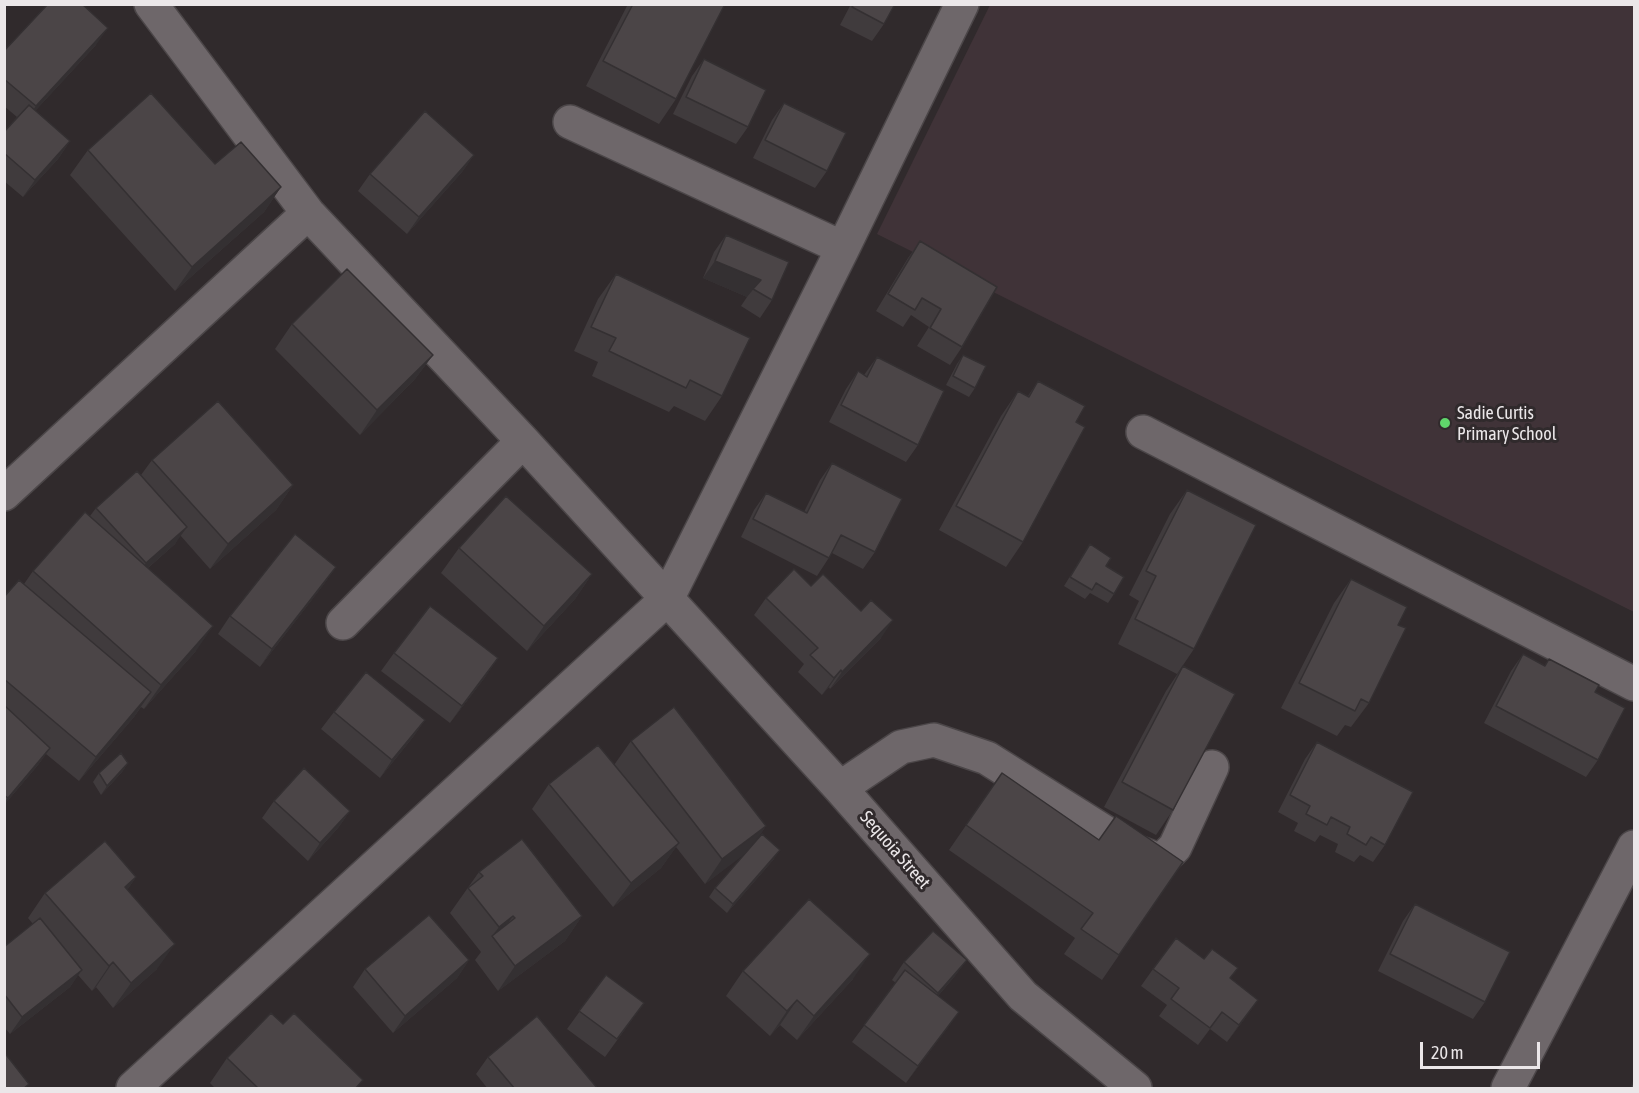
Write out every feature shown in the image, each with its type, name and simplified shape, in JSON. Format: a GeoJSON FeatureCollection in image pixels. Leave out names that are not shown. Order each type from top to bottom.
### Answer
{"type":"FeatureCollection","features":[{"type":"Feature","properties":{"kind":"street","name":"Sequoia Street"},"geometry":{"type":"LineString","coordinates":[[151,4],[308,213],[523,441],[840,788],[1023,996],[1135,1089]]}},
{"type":"Feature","properties":{"kind":"street"},"geometry":{"type":"LineString","coordinates":[[133,1089],[667,599],[962,4]]}},
{"type":"Feature","properties":{"kind":"street"},"geometry":{"type":"LineString","coordinates":[[570,122],[843,248]]}},
{"type":"Feature","properties":{"kind":"street"},"geometry":{"type":"LineString","coordinates":[[4,494],[308,213]]}},
{"type":"Feature","properties":{"kind":"street"},"geometry":{"type":"LineString","coordinates":[[1143,432],[1635,684]]}},
{"type":"Feature","properties":{"kind":"street"},"geometry":{"type":"LineString","coordinates":[[343,623],[523,441]]}},
{"type":"Feature","properties":{"kind":"street"},"geometry":{"type":"LineString","coordinates":[[840,788],[901,747],[934,740],[987,758],[1135,851],[1161,861],[1175,847],[1212,767]]}},
{"type":"Feature","properties":{"kind":"street"},"geometry":{"type":"LineString","coordinates":[[1508,1089],[1635,847]]}},
{"type":"Feature","properties":{"kind":"shaded area","name":"Sadie Curtis Primary School"},"geometry":{"type":"Polygon","coordinates":[[[990,5],[1634,5],[1634,612],[877,234],[990,5]]]}},
{"type":"Feature","properties":{"kind":"building"},"geometry":{"type":"Polygon","coordinates":[[[48,4],[82,4],[108,28],[36,106],[4,79],[4,51],[48,4]]]}},
{"type":"Feature","properties":{"kind":"building"},"geometry":{"type":"Polygon","coordinates":[[[633,4],[725,4],[676,99],[603,61],[633,4]]]}},
{"type":"Feature","properties":{"kind":"building"},"geometry":{"type":"Polygon","coordinates":[[[854,4],[895,4],[884,24],[852,7],[854,4]]]}},
{"type":"Feature","properties":{"kind":"building"},"geometry":{"type":"Polygon","coordinates":[[[704,59],[766,90],[748,127],[686,97],[704,59]]]}},
{"type":"Feature","properties":{"kind":"building"},"geometry":{"type":"Polygon","coordinates":[[[151,93],[215,164],[241,142],[281,187],[192,267],[88,150],[151,93]]]}},
{"type":"Feature","properties":{"kind":"building"},"geometry":{"type":"Polygon","coordinates":[[[784,103],[846,133],[827,171],[765,140],[784,103]]]}},
{"type":"Feature","properties":{"kind":"building"},"geometry":{"type":"Polygon","coordinates":[[[29,105],[70,141],[35,180],[4,153],[4,132],[29,105]]]}},
{"type":"Feature","properties":{"kind":"building"},"geometry":{"type":"Polygon","coordinates":[[[425,111],[474,155],[419,217],[370,174],[425,111]]]}},
{"type":"Feature","properties":{"kind":"building"},"geometry":{"type":"Polygon","coordinates":[[[726,235],[789,262],[772,300],[753,289],[761,280],[715,261],[726,235]]]}},
{"type":"Feature","properties":{"kind":"building"},"geometry":{"type":"Polygon","coordinates":[[[920,241],[997,287],[962,347],[930,328],[941,309],[922,298],[915,310],[888,294],[920,241]]]}},
{"type":"Feature","properties":{"kind":"building"},"geometry":{"type":"Polygon","coordinates":[[[347,269],[433,355],[377,410],[292,324],[347,269]]]}},
{"type":"Feature","properties":{"kind":"building"},"geometry":{"type":"Polygon","coordinates":[[[616,274],[750,338],[722,396],[690,380],[686,388],[609,351],[616,338],[591,327],[616,274]]]}},
{"type":"Feature","properties":{"kind":"building"},"geometry":{"type":"Polygon","coordinates":[[[963,355],[986,366],[975,388],[953,376],[963,355]]]}},
{"type":"Feature","properties":{"kind":"building"},"geometry":{"type":"Polygon","coordinates":[[[877,357],[944,391],[918,445],[841,405],[858,371],[867,377],[877,357]]]}},
{"type":"Feature","properties":{"kind":"building"},"geometry":{"type":"Polygon","coordinates":[[[1038,381],[1085,406],[1076,422],[1085,427],[1023,542],[956,506],[1018,391],[1029,397],[1038,381]]]}},
{"type":"Feature","properties":{"kind":"building"},"geometry":{"type":"Polygon","coordinates":[[[218,401],[293,485],[228,544],[152,460],[218,401]]]}},
{"type":"Feature","properties":{"kind":"building"},"geometry":{"type":"Polygon","coordinates":[[[832,463],[902,499],[875,552],[841,535],[829,558],[753,519],[766,493],[807,513],[832,463]]]}},
{"type":"Feature","properties":{"kind":"building"},"geometry":{"type":"Polygon","coordinates":[[[137,471],[187,527],[146,563],[96,508],[137,471]]]}},
{"type":"Feature","properties":{"kind":"building"},"geometry":{"type":"Polygon","coordinates":[[[1187,490],[1256,525],[1194,649],[1135,619],[1156,576],[1146,571],[1187,490]]]}},
{"type":"Feature","properties":{"kind":"building"},"geometry":{"type":"Polygon","coordinates":[[[506,496],[592,574],[544,626],[459,548],[506,496]]]}},
{"type":"Feature","properties":{"kind":"building"},"geometry":{"type":"Polygon","coordinates":[[[85,512],[213,626],[161,685],[33,571],[85,512]]]}},
{"type":"Feature","properties":{"kind":"building"},"geometry":{"type":"Polygon","coordinates":[[[295,534],[336,567],[272,649],[230,616],[295,534]]]}},
{"type":"Feature","properties":{"kind":"building"},"geometry":{"type":"Polygon","coordinates":[[[1090,544],[1111,558],[1106,566],[1124,577],[1114,594],[1096,583],[1092,590],[1070,577],[1090,544]]]}},
{"type":"Feature","properties":{"kind":"building"},"geometry":{"type":"Polygon","coordinates":[[[794,569],[811,586],[823,574],[861,611],[871,600],[893,620],[834,678],[810,655],[818,648],[766,598],[794,569]]]}},
{"type":"Feature","properties":{"kind":"building"},"geometry":{"type":"Polygon","coordinates":[[[1351,579],[1407,607],[1398,625],[1406,628],[1369,703],[1361,699],[1355,711],[1299,683],[1351,579]]]}},
{"type":"Feature","properties":{"kind":"building"},"geometry":{"type":"Polygon","coordinates":[[[19,580],[151,692],[96,757],[4,679],[4,597],[19,580]]]}},
{"type":"Feature","properties":{"kind":"building"},"geometry":{"type":"Polygon","coordinates":[[[430,606],[498,658],[462,706],[394,653],[430,606]]]}},
{"type":"Feature","properties":{"kind":"building"},"geometry":{"type":"Polygon","coordinates":[[[1523,654],[1545,666],[1549,659],[1599,685],[1595,692],[1625,708],[1598,760],[1496,706],[1523,654]]]}},
{"type":"Feature","properties":{"kind":"building"},"geometry":{"type":"Polygon","coordinates":[[[1183,666],[1235,694],[1173,810],[1122,782],[1183,666]]]}},
{"type":"Feature","properties":{"kind":"building"},"geometry":{"type":"Polygon","coordinates":[[[366,672],[425,720],[392,760],[334,712],[366,672]]]}},
{"type":"Feature","properties":{"kind":"building"},"geometry":{"type":"Polygon","coordinates":[[[4,705],[50,748],[8,798],[4,795],[4,705]]]}},
{"type":"Feature","properties":{"kind":"building"},"geometry":{"type":"Polygon","coordinates":[[[674,707],[766,826],[722,859],[631,741],[674,707]]]}},
{"type":"Feature","properties":{"kind":"building"},"geometry":{"type":"Polygon","coordinates":[[[1317,742],[1413,792],[1385,845],[1371,837],[1366,845],[1347,834],[1350,827],[1331,817],[1327,825],[1306,814],[1310,806],[1290,795],[1317,742]]]}},
{"type":"Feature","properties":{"kind":"building"},"geometry":{"type":"Polygon","coordinates":[[[598,745],[679,843],[631,883],[549,784],[598,745]]]}},
{"type":"Feature","properties":{"kind":"building"},"geometry":{"type":"Polygon","coordinates":[[[121,753],[128,763],[107,786],[99,773],[121,753]]]}},
{"type":"Feature","properties":{"kind":"building"},"geometry":{"type":"Polygon","coordinates":[[[304,768],[350,811],[320,843],[274,801],[304,768]]]}},
{"type":"Feature","properties":{"kind":"building"},"geometry":{"type":"Polygon","coordinates":[[[1002,773],[1099,840],[1116,816],[1183,862],[1119,955],[1081,929],[1093,913],[966,825],[1002,773]]]}},
{"type":"Feature","properties":{"kind":"building"},"geometry":{"type":"Polygon","coordinates":[[[762,834],[780,850],[733,904],[715,888],[762,834]]]}},
{"type":"Feature","properties":{"kind":"building"},"geometry":{"type":"Polygon","coordinates":[[[522,839],[582,916],[515,966],[492,936],[515,918],[513,916],[499,927],[468,888],[483,876],[479,872],[522,839]]]}},
{"type":"Feature","properties":{"kind":"building"},"geometry":{"type":"Polygon","coordinates":[[[105,841],[136,877],[125,887],[175,944],[131,983],[113,962],[109,966],[45,893],[105,841]]]}},
{"type":"Feature","properties":{"kind":"building"},"geometry":{"type":"Polygon","coordinates":[[[809,899],[870,954],[814,1016],[797,1000],[787,1011],[743,971],[809,899]]]}},
{"type":"Feature","properties":{"kind":"building"},"geometry":{"type":"Polygon","coordinates":[[[1415,904],[1510,952],[1485,1002],[1390,954],[1415,904]]]}},
{"type":"Feature","properties":{"kind":"building"},"geometry":{"type":"Polygon","coordinates":[[[429,915],[469,960],[405,1016],[365,969],[429,915]]]}},
{"type":"Feature","properties":{"kind":"building"},"geometry":{"type":"Polygon","coordinates":[[[40,918],[82,970],[22,1017],[4,994],[4,947],[40,918]]]}},
{"type":"Feature","properties":{"kind":"building"},"geometry":{"type":"Polygon","coordinates":[[[933,931],[967,960],[938,993],[904,962],[933,931]]]}},
{"type":"Feature","properties":{"kind":"building"},"geometry":{"type":"Polygon","coordinates":[[[1176,938],[1204,959],[1212,949],[1238,968],[1230,978],[1258,1000],[1239,1025],[1222,1012],[1210,1028],[1171,999],[1179,988],[1153,969],[1176,938]]]}},
{"type":"Feature","properties":{"kind":"building"},"geometry":{"type":"Polygon","coordinates":[[[905,970],[959,1012],[918,1066],[864,1025],[905,970]]]}},
{"type":"Feature","properties":{"kind":"building"},"geometry":{"type":"Polygon","coordinates":[[[606,975],[644,1003],[617,1039],[579,1011],[606,975]]]}},
{"type":"Feature","properties":{"kind":"building"},"geometry":{"type":"Polygon","coordinates":[[[271,1013],[283,1024],[294,1013],[363,1080],[355,1089],[259,1089],[227,1058],[271,1013]]]}},
{"type":"Feature","properties":{"kind":"building"},"geometry":{"type":"Polygon","coordinates":[[[537,1016],[598,1089],[515,1089],[488,1057],[537,1016]]]}},
{"type":"Feature","properties":{"kind":"building"},"geometry":{"type":"Polygon","coordinates":[[[4,1052],[29,1084],[23,1089],[4,1089],[4,1052]]]}},
{"type":"Feature","properties":{"kind":"place","name":"Sadie Curtis Primary School"},"geometry":{"type":"Point","coordinates":[1445,423]}}]}
